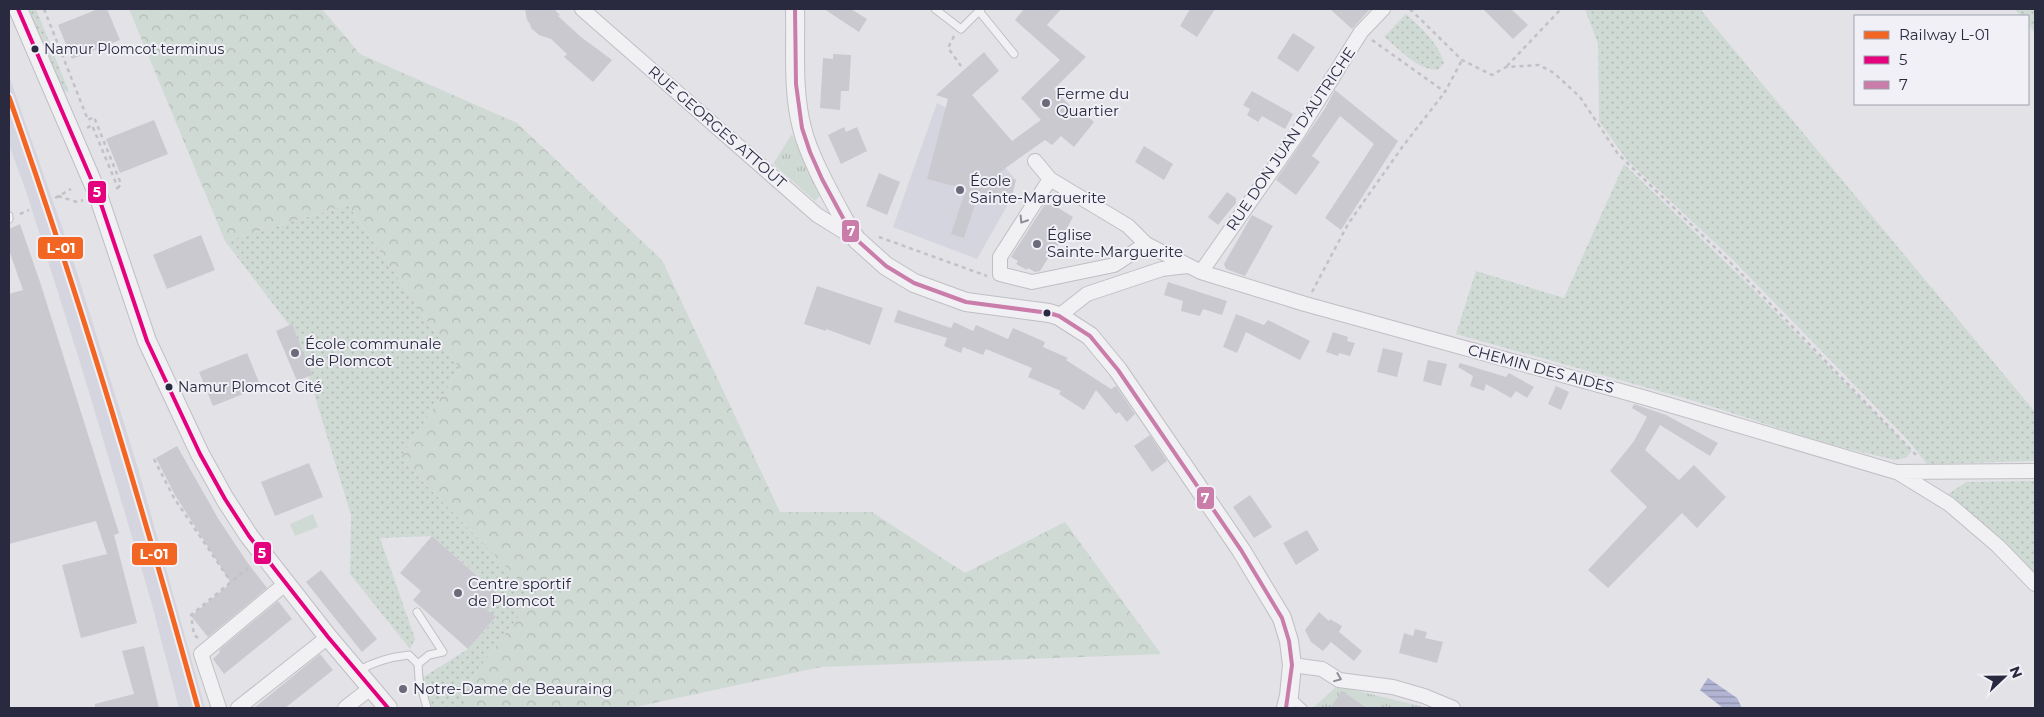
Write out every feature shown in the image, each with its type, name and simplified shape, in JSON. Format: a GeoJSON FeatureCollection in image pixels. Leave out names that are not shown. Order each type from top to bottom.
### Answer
{"type":"FeatureCollection","features":[{"type":"Feature","properties":{"kind":"street"},"geometry":{"type":"LineString","coordinates":[[18,9],[98,195],[147,341],[168,388],[225,499],[285,584],[388,708]]}},
{"type":"Feature","properties":{"kind":"street","name":"RUE GEORGES ATTOUT"},"geometry":{"type":"LineString","coordinates":[[582,9],[817,215],[857,240]]}},
{"type":"Feature","properties":{"kind":"street"},"geometry":{"type":"LineString","coordinates":[[795,9],[797,102],[802,130],[849,229],[857,240],[886,266],[914,283],[966,302],[1059,316],[1090,336],[1118,370],[1241,550],[1282,618],[1289,641],[1292,665],[1288,702]]}},
{"type":"Feature","properties":{"kind":"street","name":"RUE DON JUAN D'AUTRICHE"},"geometry":{"type":"LineString","coordinates":[[1202,272],[1296,136],[1361,32],[1383,9]]}},
{"type":"Feature","properties":{"kind":"street"},"geometry":{"type":"LineString","coordinates":[[1036,161],[1050,179],[1128,226],[1146,244],[1188,266]]}},
{"type":"Feature","properties":{"kind":"street"},"geometry":{"type":"LineString","coordinates":[[1050,179],[1000,257],[1000,274],[1032,282],[1114,265],[1146,244]]}},
{"type":"Feature","properties":{"kind":"street","name":"CHEMIN DES AIDES"},"geometry":{"type":"LineString","coordinates":[[1059,316],[1087,294],[1162,269],[1188,266],[1305,304],[1646,398],[1896,472],[2035,471]]}},
{"type":"Feature","properties":{"kind":"street"},"geometry":{"type":"LineString","coordinates":[[1896,472],[1949,504],[1998,546],[2035,584]]}},
{"type":"Feature","properties":{"kind":"street"},"geometry":{"type":"LineString","coordinates":[[219,708],[201,654],[285,584]]}},
{"type":"Feature","properties":{"kind":"street"},"geometry":{"type":"LineString","coordinates":[[238,708],[328,637]]}},
{"type":"Feature","properties":{"kind":"street"},"geometry":{"type":"LineString","coordinates":[[1292,665],[1322,669],[1339,680],[1393,687],[1424,696],[1452,708]]}},
{"type":"Feature","properties":{"kind":"street"},"geometry":{"type":"LineString","coordinates":[[345,708],[372,687]]}},
{"type":"Feature","properties":{"kind":"lane"},"geometry":{"type":"LineString","coordinates":[[935,9],[961,29],[980,10],[1014,54]]}},
{"type":"Feature","properties":{"kind":"lane"},"geometry":{"type":"LineString","coordinates":[[417,612],[443,652],[429,655],[418,664]]}},
{"type":"Feature","properties":{"kind":"lane"},"geometry":{"type":"LineString","coordinates":[[358,672],[373,662],[394,656],[409,655],[418,664],[419,679],[427,708]]}},
{"type":"Feature","properties":{"kind":"lane"},"geometry":{"type":"LineString","coordinates":[[1288,702],[1304,708]]}},
{"type":"Feature","properties":{"kind":"path"},"geometry":{"type":"LineString","coordinates":[[44,9],[88,120],[94,117],[120,184],[118,188]]}},
{"type":"Feature","properties":{"kind":"path"},"geometry":{"type":"LineString","coordinates":[[1410,9],[1462,60],[1492,75],[1506,67],[1561,9]]}},
{"type":"Feature","properties":{"kind":"path"},"geometry":{"type":"LineString","coordinates":[[961,29],[950,41],[948,48],[962,66]]}},
{"type":"Feature","properties":{"kind":"path"},"geometry":{"type":"LineString","coordinates":[[1361,32],[1445,92]]}},
{"type":"Feature","properties":{"kind":"path"},"geometry":{"type":"LineString","coordinates":[[1305,304],[1348,224],[1403,146],[1445,92],[1462,60]]}},
{"type":"Feature","properties":{"kind":"path"},"geometry":{"type":"LineString","coordinates":[[1506,67],[1539,65],[1554,73],[1574,91],[1618,154],[1730,262],[1913,450]]}},
{"type":"Feature","properties":{"kind":"path"},"geometry":{"type":"LineString","coordinates":[[71,189],[56,197],[77,202]]}},
{"type":"Feature","properties":{"kind":"path"},"geometry":{"type":"LineString","coordinates":[[874,235],[987,276],[1000,274]]}},
{"type":"Feature","properties":{"kind":"path"},"geometry":{"type":"LineString","coordinates":[[154,459],[188,520],[231,582]]}},
{"type":"Feature","properties":{"kind":"path"},"geometry":{"type":"LineString","coordinates":[[208,648],[194,634],[191,615],[248,568]]}},
{"type":"Feature","properties":{"kind":"shaded area"},"geometry":{"type":"Polygon","coordinates":[[[9,76],[69,247],[137,465],[205,708],[179,708],[151,601],[83,372],[26,191],[9,145],[9,76]]]}},
{"type":"Feature","properties":{"kind":"shaded area","name":"École Sainte-Marguerite"},"geometry":{"type":"Polygon","coordinates":[[[937,103],[958,113],[1016,180],[1011,199],[977,259],[893,227],[937,103]]]}},
{"type":"Feature","properties":{"kind":"green space"},"geometry":{"type":"Polygon","coordinates":[[[36,9],[69,92],[63,91],[28,11],[36,9]]]}},
{"type":"Feature","properties":{"kind":"green space"},"geometry":{"type":"Polygon","coordinates":[[[129,9],[322,9],[360,54],[517,123],[662,260],[780,512],[872,512],[965,573],[1065,522],[1161,654],[821,667],[631,708],[466,708],[462,691],[534,596],[400,458],[460,369],[348,205],[225,241],[129,9]]]}},
{"type":"Feature","properties":{"kind":"green space"},"geometry":{"type":"Polygon","coordinates":[[[1585,9],[1700,9],[2035,412],[2035,461],[1927,464],[1906,438],[1731,258],[1627,160],[1599,121],[1598,44],[1585,9]]]}},
{"type":"Feature","properties":{"kind":"green space"},"geometry":{"type":"Polygon","coordinates":[[[2014,9],[2035,9],[2035,33],[2029,26],[2029,15],[2020,15],[2014,9]]]}},
{"type":"Feature","properties":{"kind":"green space"},"geometry":{"type":"Polygon","coordinates":[[[1406,14],[1438,48],[1444,63],[1438,70],[1423,67],[1416,63],[1384,37],[1406,14]]]}},
{"type":"Feature","properties":{"kind":"green space"},"geometry":{"type":"Polygon","coordinates":[[[792,134],[810,171],[823,192],[815,201],[773,164],[792,134]]]}},
{"type":"Feature","properties":{"kind":"green space"},"geometry":{"type":"Polygon","coordinates":[[[1624,164],[1742,278],[1912,451],[1906,458],[1895,460],[1828,444],[1698,402],[1456,334],[1476,271],[1564,298],[1624,164]]]}},
{"type":"Feature","properties":{"kind":"green space"},"geometry":{"type":"Polygon","coordinates":[[[348,205],[460,369],[400,458],[534,596],[462,691],[466,708],[429,708],[422,678],[468,649],[496,618],[486,609],[499,594],[432,536],[380,538],[415,639],[410,649],[350,574],[351,515],[296,334],[225,241],[348,205]]]}},
{"type":"Feature","properties":{"kind":"green space"},"geometry":{"type":"Polygon","coordinates":[[[2035,481],[2035,582],[1947,495],[1966,482],[2035,481]]]}},
{"type":"Feature","properties":{"kind":"green space"},"geometry":{"type":"Polygon","coordinates":[[[313,514],[318,527],[295,536],[290,524],[313,514]]]}},
{"type":"Feature","properties":{"kind":"green space"},"geometry":{"type":"Polygon","coordinates":[[[1337,686],[1420,706],[1426,708],[1313,708],[1337,686]]]}},
{"type":"Feature","properties":{"kind":"water"},"geometry":{"type":"Polygon","coordinates":[[[1708,678],[1737,698],[1742,708],[1723,708],[1700,690],[1708,678]]]}},
{"type":"Feature","properties":{"kind":"building"},"geometry":{"type":"Polygon","coordinates":[[[98,9],[107,9],[120,40],[72,59],[58,25],[98,9]]]}},
{"type":"Feature","properties":{"kind":"building"},"geometry":{"type":"Polygon","coordinates":[[[525,9],[554,9],[560,15],[558,16],[581,37],[612,60],[593,82],[564,57],[567,54],[551,39],[539,35],[531,28],[525,9]]]}},
{"type":"Feature","properties":{"kind":"building"},"geometry":{"type":"Polygon","coordinates":[[[824,9],[851,9],[867,19],[859,32],[824,9]]]}},
{"type":"Feature","properties":{"kind":"building"},"geometry":{"type":"Polygon","coordinates":[[[1024,9],[1061,9],[1047,25],[1086,57],[1054,89],[1074,110],[1077,108],[1094,122],[1074,147],[1061,136],[1052,145],[1045,140],[997,174],[1016,180],[1011,199],[979,192],[964,238],[951,234],[966,189],[927,179],[948,99],[936,95],[984,52],[999,71],[972,95],[1012,141],[1041,120],[1021,98],[1060,60],[1015,20],[1024,9]]]}},
{"type":"Feature","properties":{"kind":"building"},"geometry":{"type":"Polygon","coordinates":[[[1190,9],[1215,9],[1197,37],[1180,26],[1190,9]]]}},
{"type":"Feature","properties":{"kind":"building"},"geometry":{"type":"Polygon","coordinates":[[[1330,9],[1370,9],[1352,29],[1330,9]]]}},
{"type":"Feature","properties":{"kind":"building"},"geometry":{"type":"Polygon","coordinates":[[[1483,9],[1511,9],[1528,25],[1513,39],[1483,9]]]}},
{"type":"Feature","properties":{"kind":"building"},"geometry":{"type":"Polygon","coordinates":[[[1293,33],[1315,47],[1298,72],[1277,58],[1293,33]]]}},
{"type":"Feature","properties":{"kind":"building"},"geometry":{"type":"Polygon","coordinates":[[[833,54],[851,55],[849,91],[841,91],[840,110],[820,108],[823,58],[833,59],[833,54]]]}},
{"type":"Feature","properties":{"kind":"building"},"geometry":{"type":"Polygon","coordinates":[[[1335,90],[1398,141],[1341,230],[1325,218],[1374,144],[1340,116],[1312,156],[1320,162],[1296,195],[1276,180],[1324,110],[1335,90]]]}},
{"type":"Feature","properties":{"kind":"building"},"geometry":{"type":"Polygon","coordinates":[[[1252,91],[1293,114],[1285,129],[1262,116],[1258,122],[1247,115],[1250,109],[1243,105],[1252,91]]]}},
{"type":"Feature","properties":{"kind":"building"},"geometry":{"type":"Polygon","coordinates":[[[154,120],[168,154],[120,173],[106,139],[154,120]]]}},
{"type":"Feature","properties":{"kind":"building"},"geometry":{"type":"Polygon","coordinates":[[[844,127],[846,132],[857,127],[867,151],[841,164],[828,135],[844,127]]]}},
{"type":"Feature","properties":{"kind":"building"},"geometry":{"type":"Polygon","coordinates":[[[1144,146],[1173,164],[1164,180],[1135,162],[1144,146]]]}},
{"type":"Feature","properties":{"kind":"building"},"geometry":{"type":"Polygon","coordinates":[[[879,173],[900,182],[887,215],[866,206],[879,173]]]}},
{"type":"Feature","properties":{"kind":"building"},"geometry":{"type":"Polygon","coordinates":[[[1227,192],[1236,198],[1236,203],[1218,225],[1208,217],[1227,192]]]}},
{"type":"Feature","properties":{"kind":"building","name":"Église Sainte-Marguerite"},"geometry":{"type":"Polygon","coordinates":[[[1047,201],[1073,217],[1054,252],[1052,252],[1040,271],[1035,272],[1016,264],[1018,261],[1011,257],[1047,201]]]}},
{"type":"Feature","properties":{"kind":"building"},"geometry":{"type":"Polygon","coordinates":[[[1252,215],[1273,226],[1245,276],[1226,269],[1224,264],[1252,215]]]}},
{"type":"Feature","properties":{"kind":"building"},"geometry":{"type":"Polygon","coordinates":[[[20,224],[119,533],[114,535],[137,623],[81,638],[62,565],[107,554],[96,521],[9,544],[9,294],[23,290],[9,250],[9,229],[20,224]]]}},
{"type":"Feature","properties":{"kind":"building"},"geometry":{"type":"Polygon","coordinates":[[[201,235],[215,270],[167,289],[153,255],[201,235]]]}},
{"type":"Feature","properties":{"kind":"building"},"geometry":{"type":"Polygon","coordinates":[[[1168,282],[1227,301],[1222,315],[1203,309],[1200,316],[1181,311],[1183,301],[1164,295],[1168,282]]]}},
{"type":"Feature","properties":{"kind":"building"},"geometry":{"type":"Polygon","coordinates":[[[817,286],[883,308],[870,345],[826,329],[826,331],[804,324],[817,286]]]}},
{"type":"Feature","properties":{"kind":"building"},"geometry":{"type":"Polygon","coordinates":[[[898,310],[951,328],[954,322],[973,331],[976,325],[1008,339],[1013,328],[1045,342],[1043,347],[1068,358],[1066,360],[1111,389],[1116,386],[1135,414],[1127,422],[1119,412],[1116,414],[1096,390],[1084,410],[1059,394],[1061,391],[1028,377],[1032,368],[986,349],[983,355],[963,347],[961,353],[944,346],[947,338],[894,322],[898,310]]]}},
{"type":"Feature","properties":{"kind":"building"},"geometry":{"type":"Polygon","coordinates":[[[1236,314],[1264,325],[1268,320],[1310,341],[1300,360],[1246,332],[1237,353],[1223,347],[1236,314]]]}},
{"type":"Feature","properties":{"kind":"building","name":"École communale de Plomcot"},"geometry":{"type":"Polygon","coordinates":[[[292,324],[312,375],[297,381],[276,331],[292,324]]]}},
{"type":"Feature","properties":{"kind":"building"},"geometry":{"type":"Polygon","coordinates":[[[1333,332],[1348,337],[1347,341],[1355,343],[1350,356],[1339,353],[1338,356],[1326,352],[1333,332]]]}},
{"type":"Feature","properties":{"kind":"building"},"geometry":{"type":"Polygon","coordinates":[[[1383,348],[1403,353],[1397,377],[1377,372],[1383,348]]]}},
{"type":"Feature","properties":{"kind":"building"},"geometry":{"type":"Polygon","coordinates":[[[247,353],[261,387],[213,406],[199,372],[247,353]]]}},
{"type":"Feature","properties":{"kind":"building"},"geometry":{"type":"Polygon","coordinates":[[[1428,360],[1447,364],[1441,386],[1423,381],[1428,360]]]}},
{"type":"Feature","properties":{"kind":"building"},"geometry":{"type":"Polygon","coordinates":[[[1460,363],[1506,377],[1509,373],[1534,387],[1527,398],[1516,391],[1511,398],[1486,384],[1484,391],[1470,386],[1473,376],[1458,367],[1460,363]]]}},
{"type":"Feature","properties":{"kind":"building"},"geometry":{"type":"Polygon","coordinates":[[[1556,386],[1569,392],[1561,410],[1548,404],[1556,386]]]}},
{"type":"Feature","properties":{"kind":"building"},"geometry":{"type":"Polygon","coordinates":[[[1634,404],[1666,415],[1718,443],[1710,456],[1660,425],[1645,450],[1679,480],[1694,465],[1726,497],[1697,528],[1682,513],[1608,588],[1588,570],[1647,507],[1610,471],[1634,441],[1647,417],[1632,408],[1634,404]]]}},
{"type":"Feature","properties":{"kind":"building"},"geometry":{"type":"Polygon","coordinates":[[[1150,435],[1167,461],[1152,472],[1134,446],[1150,435]]]}},
{"type":"Feature","properties":{"kind":"building"},"geometry":{"type":"Polygon","coordinates":[[[177,446],[219,520],[267,588],[208,637],[191,616],[231,583],[175,495],[156,458],[177,446]]]}},
{"type":"Feature","properties":{"kind":"building"},"geometry":{"type":"Polygon","coordinates":[[[309,463],[323,497],[275,516],[261,482],[309,463]]]}},
{"type":"Feature","properties":{"kind":"building"},"geometry":{"type":"Polygon","coordinates":[[[1250,495],[1272,527],[1254,538],[1233,507],[1250,495]]]}},
{"type":"Feature","properties":{"kind":"building"},"geometry":{"type":"Polygon","coordinates":[[[1307,530],[1319,550],[1296,565],[1283,543],[1307,530]]]}},
{"type":"Feature","properties":{"kind":"building","name":"Centre sportif de Plomcot"},"geometry":{"type":"Polygon","coordinates":[[[432,536],[499,595],[486,609],[496,617],[468,649],[413,600],[421,591],[400,573],[432,536]]]}},
{"type":"Feature","properties":{"kind":"building"},"geometry":{"type":"Polygon","coordinates":[[[321,570],[377,639],[362,652],[306,582],[321,570]]]}},
{"type":"Feature","properties":{"kind":"building"},"geometry":{"type":"Polygon","coordinates":[[[278,601],[292,619],[224,674],[213,659],[220,652],[219,650],[278,601]]]}},
{"type":"Feature","properties":{"kind":"building"},"geometry":{"type":"Polygon","coordinates":[[[1319,612],[1329,621],[1330,619],[1342,626],[1339,632],[1362,651],[1354,661],[1331,642],[1323,651],[1311,642],[1305,630],[1319,612]]]}},
{"type":"Feature","properties":{"kind":"building"},"geometry":{"type":"Polygon","coordinates":[[[1415,629],[1427,632],[1425,638],[1443,642],[1437,663],[1399,653],[1404,633],[1413,636],[1415,629]]]}},
{"type":"Feature","properties":{"kind":"building"},"geometry":{"type":"Polygon","coordinates":[[[144,646],[159,708],[95,708],[95,704],[134,694],[122,651],[144,646]]]}},
{"type":"Feature","properties":{"kind":"building"},"geometry":{"type":"Polygon","coordinates":[[[320,654],[333,670],[285,708],[254,708],[320,654]]]}},
{"type":"Feature","properties":{"kind":"building"},"geometry":{"type":"Polygon","coordinates":[[[1342,691],[1367,708],[1330,708],[1342,691]]]}},
{"type":"Feature","properties":{"kind":"rail line","name":"L-01"},"geometry":{"type":"LineString","coordinates":[[9,97],[109,401],[198,708]]}},
{"type":"Feature","properties":{"kind":"transit line","name":"5"},"geometry":{"type":"LineString","coordinates":[[18,9],[98,195],[147,341],[200,454],[225,499],[249,536],[328,637],[388,708]]}},
{"type":"Feature","properties":{"kind":"transit line","name":"7"},"geometry":{"type":"LineString","coordinates":[[795,9],[796,84],[802,128],[822,179],[849,229],[857,240],[886,266],[914,283],[966,302],[1059,316],[1090,336],[1118,370],[1241,550],[1282,618],[1289,641],[1292,665],[1286,708]]}},
{"type":"Feature","properties":{"kind":"place","name":"Namur Plomcot terminus"},"geometry":{"type":"Point","coordinates":[35,49]}},
{"type":"Feature","properties":{"kind":"place","name":"Ferme du Quartier"},"geometry":{"type":"Point","coordinates":[1046,103]}},
{"type":"Feature","properties":{"kind":"place","name":"École Sainte-Marguerite"},"geometry":{"type":"Point","coordinates":[960,190]}},
{"type":"Feature","properties":{"kind":"place","name":"Église Sainte-Marguerite"},"geometry":{"type":"Point","coordinates":[1037,244]}},
{"type":"Feature","properties":{"kind":"place","name":"École communale de Plomcot"},"geometry":{"type":"Point","coordinates":[295,353]}},
{"type":"Feature","properties":{"kind":"place","name":"Namur Plomcot Cité"},"geometry":{"type":"Point","coordinates":[169,387]}},
{"type":"Feature","properties":{"kind":"place","name":"Centre sportif de Plomcot"},"geometry":{"type":"Point","coordinates":[458,593]}},
{"type":"Feature","properties":{"kind":"place","name":"Notre-Dame de Beauraing"},"geometry":{"type":"Point","coordinates":[403,689]}}]}
